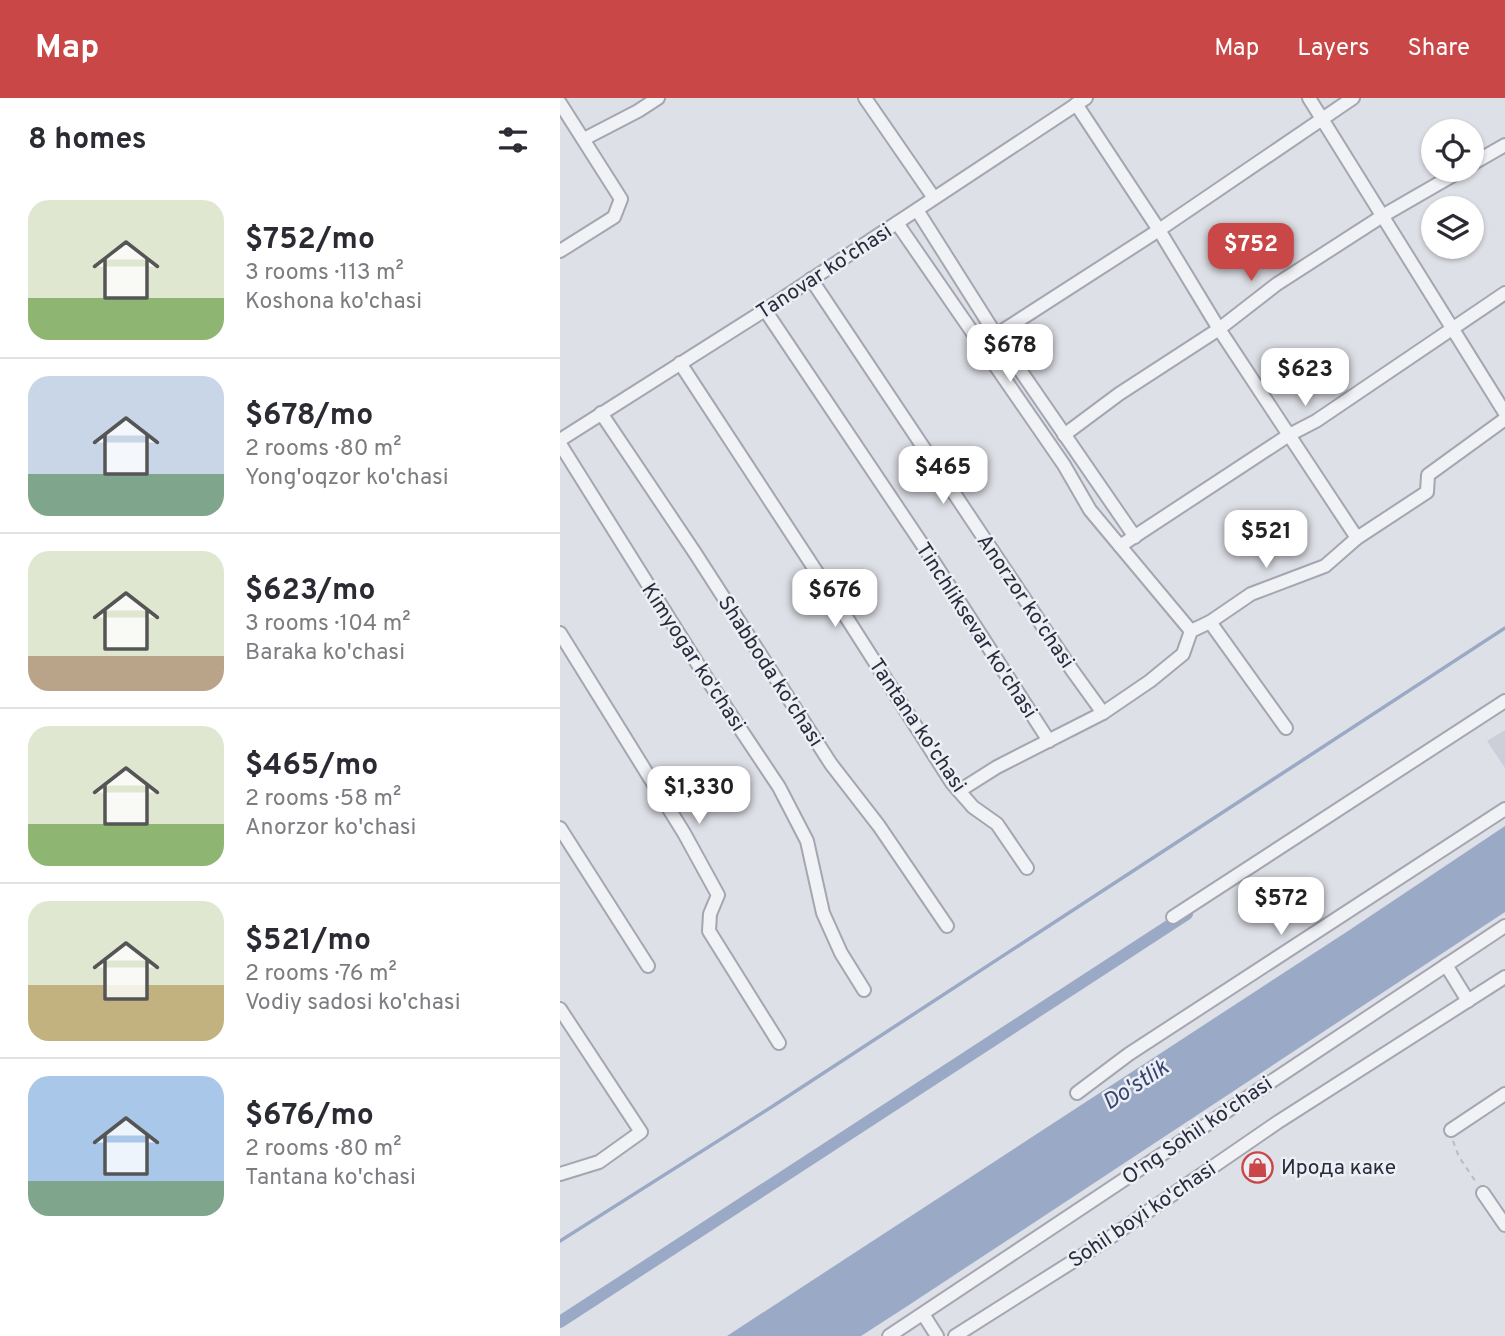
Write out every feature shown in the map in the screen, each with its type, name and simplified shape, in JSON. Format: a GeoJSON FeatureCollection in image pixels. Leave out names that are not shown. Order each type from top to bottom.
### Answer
{"type":"FeatureCollection","features":[{"type":"Feature","properties":{"kind":"street"},"geometry":{"type":"LineString","coordinates":[[584,139],[658,98]]}},
{"type":"Feature","properties":{"kind":"street"},"geometry":{"type":"LineString","coordinates":[[865,98],[934,198]]}},
{"type":"Feature","properties":{"kind":"street"},"geometry":{"type":"LineString","coordinates":[[1309,98],[1505,413]]}},
{"type":"Feature","properties":{"kind":"street"},"geometry":{"type":"LineString","coordinates":[[996,335],[1159,230],[1353,98]]}},
{"type":"Feature","properties":{"kind":"street"},"geometry":{"type":"LineString","coordinates":[[1081,101],[1219,329],[1357,538]]}},
{"type":"Feature","properties":{"kind":"street","name":"Tanovar ko'chasi"},"geometry":{"type":"LineString","coordinates":[[560,442],[1081,101]]}},
{"type":"Feature","properties":{"kind":"street"},"geometry":{"type":"LineString","coordinates":[[560,103],[621,199],[614,217],[560,251]]}},
{"type":"Feature","properties":{"kind":"street"},"geometry":{"type":"LineString","coordinates":[[1484,157],[1505,145]]}},
{"type":"Feature","properties":{"kind":"street"},"geometry":{"type":"LineString","coordinates":[[1064,435],[1119,394],[1219,329],[1277,284],[1384,215],[1441,182]]}},
{"type":"Feature","properties":{"kind":"street"},"geometry":{"type":"LineString","coordinates":[[917,210],[996,335],[1135,537]]}},
{"type":"Feature","properties":{"kind":"street"},"geometry":{"type":"LineString","coordinates":[[897,223],[1064,465],[1090,510],[1191,631]]}},
{"type":"Feature","properties":{"kind":"street","name":"Anorzor ko'chasi"},"geometry":{"type":"LineString","coordinates":[[811,279],[1103,713]]}},
{"type":"Feature","properties":{"kind":"street"},"geometry":{"type":"LineString","coordinates":[[1121,546],[1289,435],[1316,421],[1505,293]]}},
{"type":"Feature","properties":{"kind":"street","name":"Tinchliksevar ko'chasi"},"geometry":{"type":"LineString","coordinates":[[765,310],[926,550],[1049,741]]}},
{"type":"Feature","properties":{"kind":"street","name":"Tantana ko'chasi"},"geometry":{"type":"LineString","coordinates":[[680,363],[951,783],[974,807],[997,824],[1027,868]]}},
{"type":"Feature","properties":{"kind":"street","name":"Shabboda ko'chasi"},"geometry":{"type":"LineString","coordinates":[[601,413],[695,552],[831,764],[879,826],[947,926]]}},
{"type":"Feature","properties":{"kind":"street"},"geometry":{"type":"LineString","coordinates":[[959,791],[998,767],[1103,713],[1150,681],[1183,654],[1191,631],[1210,622],[1251,594],[1325,566],[1357,538],[1427,492],[1428,475],[1505,419]]}},
{"type":"Feature","properties":{"kind":"street","name":"Kimyogar ko'chasi"},"geometry":{"type":"LineString","coordinates":[[560,442],[702,671],[779,787],[807,841],[823,913],[841,953],[864,990]]}},
{"type":"Feature","properties":{"kind":"street"},"geometry":{"type":"LineString","coordinates":[[1210,622],[1286,728]]}},
{"type":"Feature","properties":{"kind":"street"},"geometry":{"type":"LineString","coordinates":[[560,633],[684,833],[718,895],[710,915],[709,931],[779,1043]]}},
{"type":"Feature","properties":{"kind":"street"},"geometry":{"type":"LineString","coordinates":[[1173,917],[1505,701]]}},
{"type":"Feature","properties":{"kind":"street"},"geometry":{"type":"LineString","coordinates":[[1077,1094],[1129,1054],[1505,809]]}},
{"type":"Feature","properties":{"kind":"street"},"geometry":{"type":"LineString","coordinates":[[560,828],[648,966]]}},
{"type":"Feature","properties":{"kind":"street","name":"O'ng Sohil ko'chasi"},"geometry":{"type":"LineString","coordinates":[[889,1336],[1505,926]]}},
{"type":"Feature","properties":{"kind":"street"},"geometry":{"type":"LineString","coordinates":[[1446,965],[1468,1001]]}},
{"type":"Feature","properties":{"kind":"street","name":"Sohil boyi ko'chasi"},"geometry":{"type":"LineString","coordinates":[[955,1336],[1102,1243],[1278,1122],[1505,977]]}},
{"type":"Feature","properties":{"kind":"street"},"geometry":{"type":"LineString","coordinates":[[560,1009],[641,1132],[599,1161],[560,1174]]}},
{"type":"Feature","properties":{"kind":"street"},"geometry":{"type":"LineString","coordinates":[[1451,1130],[1505,1094]]}},
{"type":"Feature","properties":{"kind":"street"},"geometry":{"type":"LineString","coordinates":[[1483,1193],[1505,1225]]}},
{"type":"Feature","properties":{"kind":"street"},"geometry":{"type":"LineString","coordinates":[[923,1314],[937,1336]]}},
{"type":"Feature","properties":{"kind":"path"},"geometry":{"type":"LineString","coordinates":[[1451,1130],[1453,1145],[1459,1157],[1483,1193]]}},
{"type":"Feature","properties":{"kind":"shaded area"},"geometry":{"type":"Polygon","coordinates":[[[1505,730],[1505,768],[1487,741],[1505,730]]]}},
{"type":"Feature","properties":{"kind":"water","name":"Do'stlik"},"geometry":{"type":"Polygon","coordinates":[[[1505,826],[1505,912],[909,1305],[861,1336],[727,1336],[1348,931],[1505,826]]]}},
{"type":"Feature","properties":{"kind":"waterway"},"geometry":{"type":"LineString","coordinates":[[560,1241],[773,1106],[1505,628]]}},
{"type":"Feature","properties":{"kind":"waterway"},"geometry":{"type":"LineString","coordinates":[[560,1322],[1187,914]]}},
{"type":"Feature","properties":{"kind":"place","name":"Ирода каке"},"geometry":{"type":"Point","coordinates":[1258,1167]}}]}
